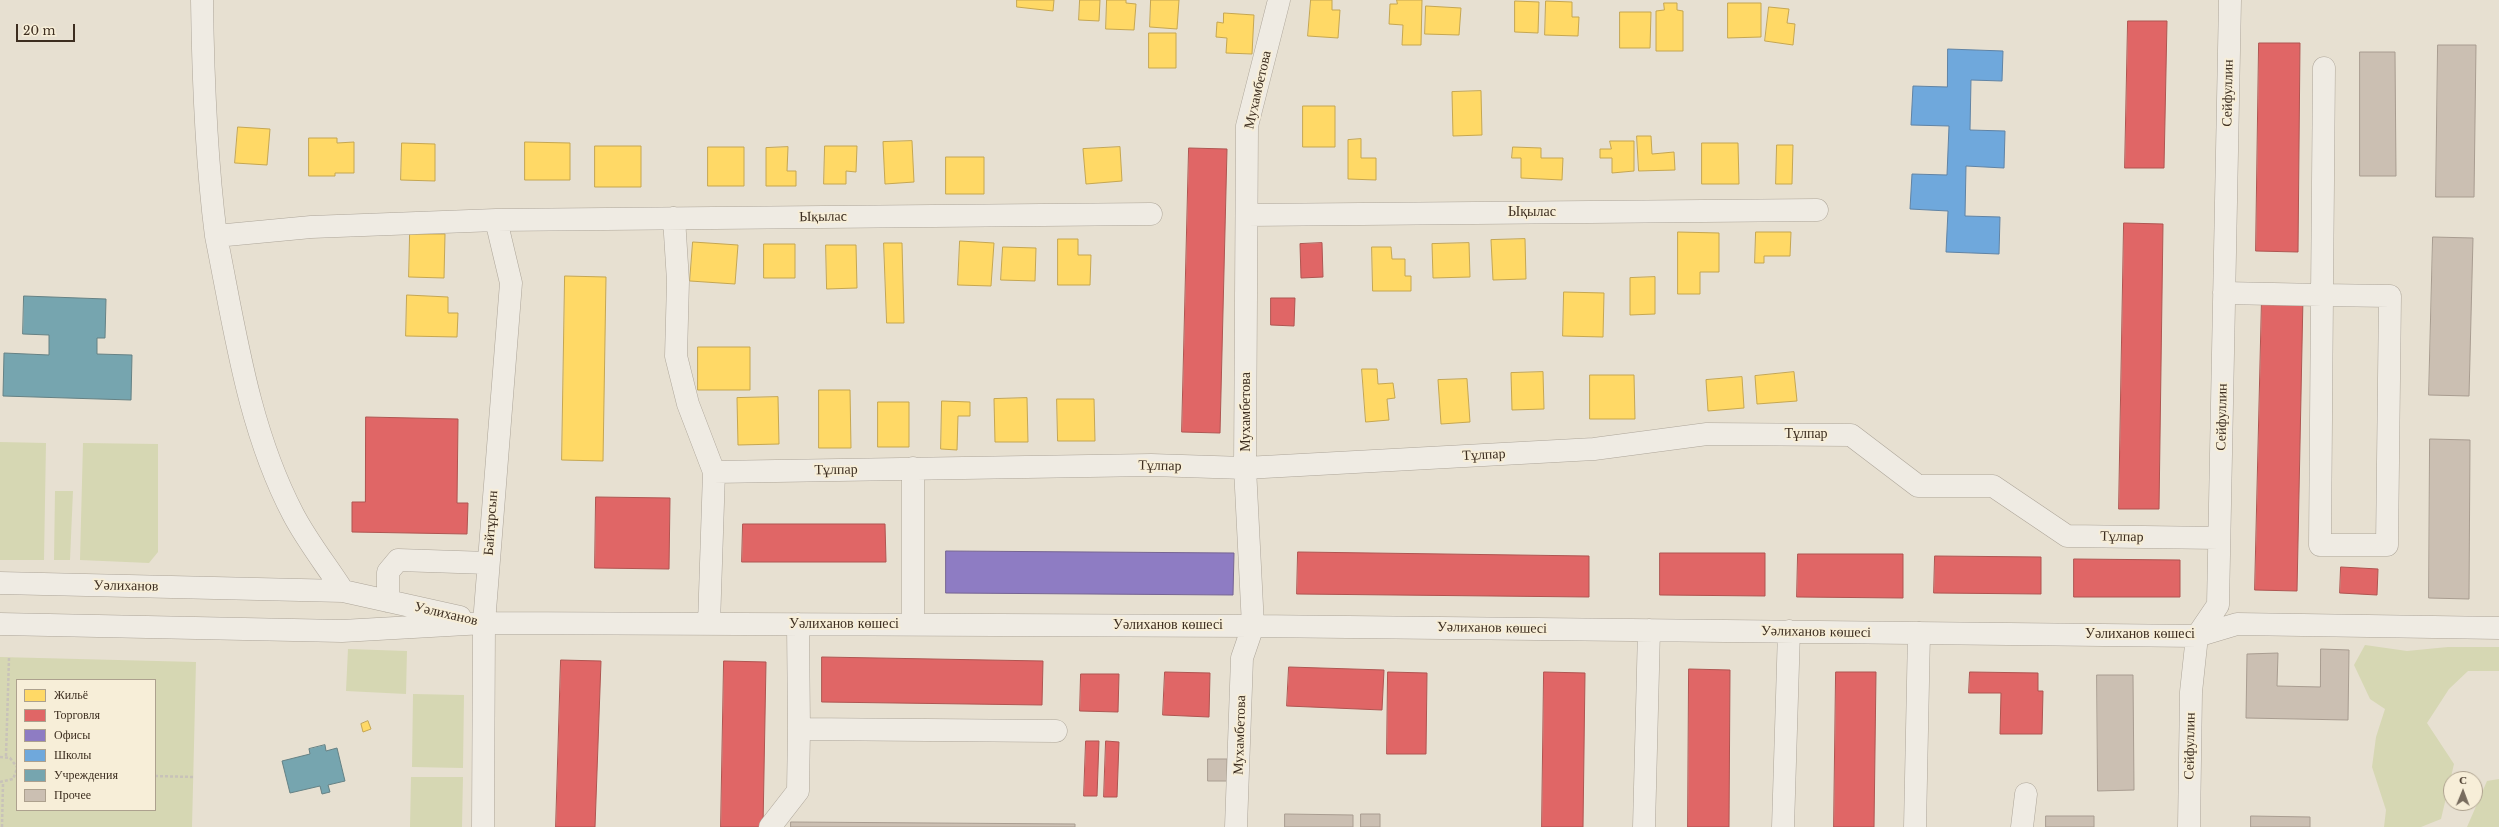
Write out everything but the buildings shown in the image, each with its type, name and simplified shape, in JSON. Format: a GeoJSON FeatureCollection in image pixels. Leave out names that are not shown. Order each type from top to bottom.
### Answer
{"type":"FeatureCollection","features":[{"type":"Feature","properties":{"kind":"street"},"geometry":{"type":"LineString","coordinates":[[202,0],[203,88],[208,172],[216,236],[243,371],[264,446],[293,515],[343,591]]}},
{"type":"Feature","properties":{"kind":"street","name":"Мухамбетова"},"geometry":{"type":"LineString","coordinates":[[1236,827],[1242,658],[1253,626],[1246,468],[1247,126],[1279,0]]}},
{"type":"Feature","properties":{"kind":"street","name":"Сейфуллин"},"geometry":{"type":"LineString","coordinates":[[2189,827],[2191,692],[2197,636],[2218,605],[2230,0]]}},
{"type":"Feature","properties":{"kind":"street"},"geometry":{"type":"LineString","coordinates":[[2224,293],[2322,295],[2390,296],[2387,545],[2320,545],[2322,295],[2324,68]]}},
{"type":"Feature","properties":{"kind":"street","name":"Ықылас"},"geometry":{"type":"LineString","coordinates":[[1247,215],[1817,210]]}},
{"type":"Feature","properties":{"kind":"street","name":"Ықылас"},"geometry":{"type":"LineString","coordinates":[[216,236],[311,227],[496,220],[1151,214]]}},
{"type":"Feature","properties":{"kind":"street"},"geometry":{"type":"LineString","coordinates":[[674,218],[678,281],[676,356],[688,404],[714,472],[709,624]]}},
{"type":"Feature","properties":{"kind":"street","name":"Байтұрсын"},"geometry":{"type":"LineString","coordinates":[[483,827],[484,623],[510,283],[496,220]]}},
{"type":"Feature","properties":{"kind":"street","name":"Тұлпар"},"geometry":{"type":"LineString","coordinates":[[714,472],[1151,465],[1246,468],[1594,449],[1707,434],[1851,435],[1918,486],[1993,486],[2067,536],[2219,538]]}},
{"type":"Feature","properties":{"kind":"street"},"geometry":{"type":"LineString","coordinates":[[913,468],[913,624]]}},
{"type":"Feature","properties":{"kind":"street"},"geometry":{"type":"LineString","coordinates":[[388,601],[388,572],[398,560],[488,562]]}},
{"type":"Feature","properties":{"kind":"street","name":"Уәлиханов"},"geometry":{"type":"LineString","coordinates":[[0,583],[343,591],[484,623]]}},
{"type":"Feature","properties":{"kind":"street","name":"Уәлиханов"},"geometry":{"type":"LineString","coordinates":[[0,624],[342,631],[484,623]]}},
{"type":"Feature","properties":{"kind":"street","name":"Уәлиханов көшесі"},"geometry":{"type":"LineString","coordinates":[[484,623],[1253,626],[2197,636],[2237,624],[2499,628]]}},
{"type":"Feature","properties":{"kind":"street"},"geometry":{"type":"LineString","coordinates":[[770,827],[798,791],[798,624]]}},
{"type":"Feature","properties":{"kind":"street"},"geometry":{"type":"LineString","coordinates":[[1644,827],[1649,630]]}},
{"type":"Feature","properties":{"kind":"street"},"geometry":{"type":"LineString","coordinates":[[1783,827],[1789,631]]}},
{"type":"Feature","properties":{"kind":"street"},"geometry":{"type":"LineString","coordinates":[[1915,827],[1919,633]]}},
{"type":"Feature","properties":{"kind":"street"},"geometry":{"type":"LineString","coordinates":[[799,729],[1056,731]]}},
{"type":"Feature","properties":{"kind":"street"},"geometry":{"type":"LineString","coordinates":[[2022,827],[2026,794]]}},
{"type":"Feature","properties":{"kind":"path"},"geometry":{"type":"LineString","coordinates":[[6,756],[9,658]]}},
{"type":"Feature","properties":{"kind":"path"},"geometry":{"type":"LineString","coordinates":[[0,757],[6,756],[13,760],[16,768]]}},
{"type":"Feature","properties":{"kind":"path"},"geometry":{"type":"LineString","coordinates":[[2,827],[2,782],[13,779],[16,772]]}},
{"type":"Feature","properties":{"kind":"path"},"geometry":{"type":"LineString","coordinates":[[156,776],[193,777]]}},
{"type":"Feature","properties":{"kind":"green space"},"geometry":{"type":"Polygon","coordinates":[[[0,442],[46,443],[44,560],[0,560],[0,442]]]}},
{"type":"Feature","properties":{"kind":"green space"},"geometry":{"type":"Polygon","coordinates":[[[83,443],[158,444],[158,552],[149,563],[80,560],[83,443]]]}},
{"type":"Feature","properties":{"kind":"green space"},"geometry":{"type":"Polygon","coordinates":[[[55,491],[73,491],[70,560],[54,560],[55,491]]]}},
{"type":"Feature","properties":{"kind":"green space"},"geometry":{"type":"Polygon","coordinates":[[[2365,645],[2407,651],[2448,647],[2499,647],[2499,671],[2468,671],[2449,689],[2427,723],[2454,764],[2452,771],[2443,771],[2443,811],[2441,819],[2421,827],[2384,827],[2386,810],[2372,767],[2376,737],[2385,709],[2370,699],[2354,665],[2365,645]]]}},
{"type":"Feature","properties":{"kind":"green space"},"geometry":{"type":"Polygon","coordinates":[[[348,649],[407,651],[406,694],[346,691],[348,649]]]}},
{"type":"Feature","properties":{"kind":"green space"},"geometry":{"type":"Polygon","coordinates":[[[0,657],[196,662],[192,827],[0,827],[0,657]]]}},
{"type":"Feature","properties":{"kind":"green space"},"geometry":{"type":"Polygon","coordinates":[[[413,694],[464,695],[463,768],[412,767],[413,694]]]}},
{"type":"Feature","properties":{"kind":"green space"},"geometry":{"type":"Polygon","coordinates":[[[411,777],[463,777],[462,827],[410,827],[411,777]]]}},
{"type":"Feature","properties":{"kind":"green space"},"geometry":{"type":"Polygon","coordinates":[[[2499,779],[2499,827],[2467,827],[2474,811],[2483,811],[2483,790],[2487,781],[2499,779]]]}}]}
